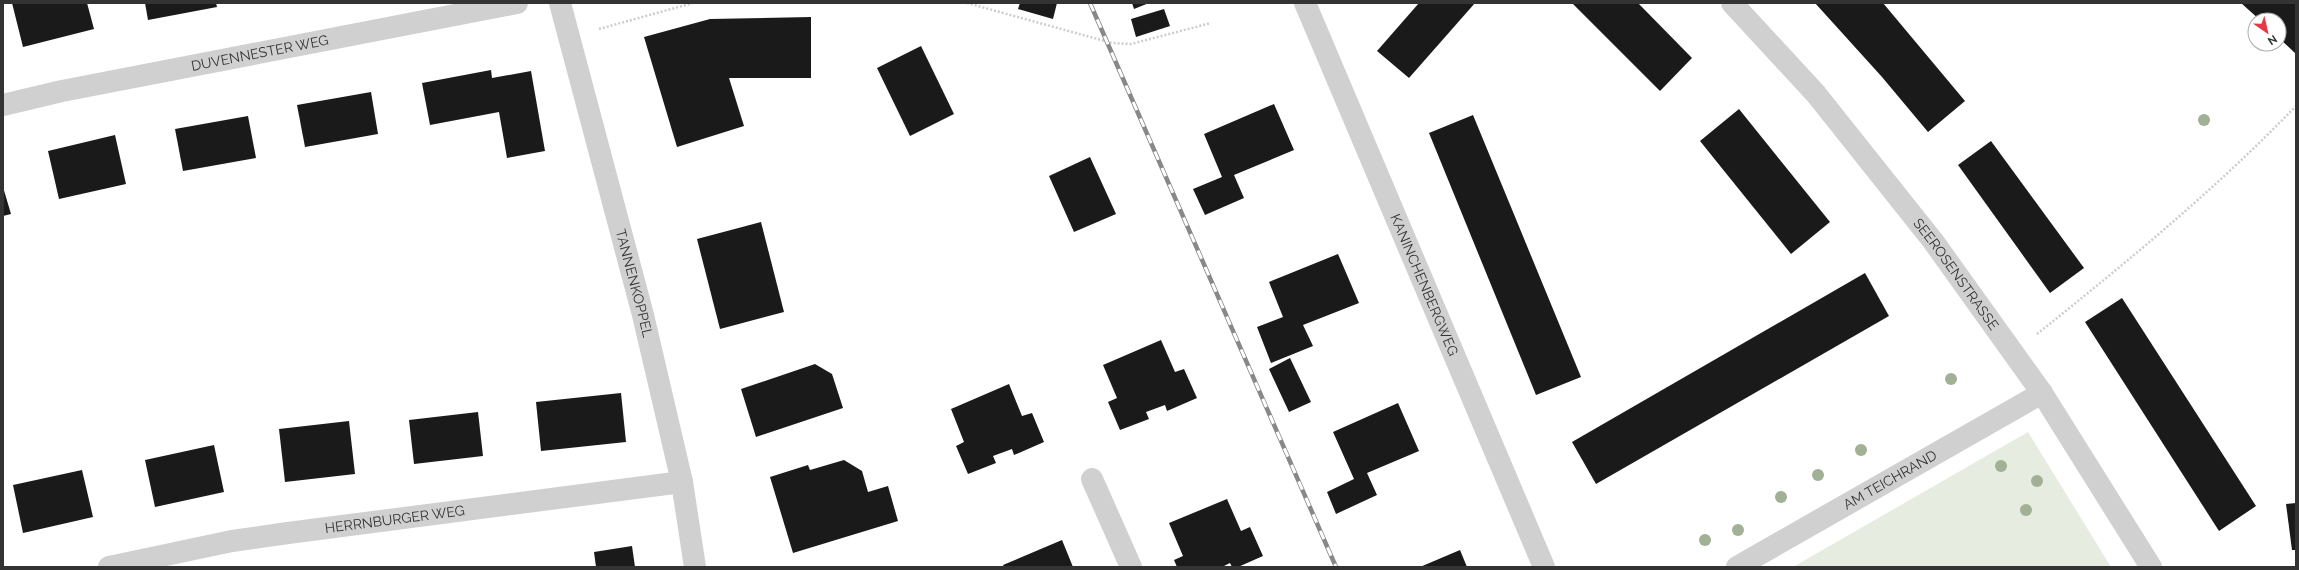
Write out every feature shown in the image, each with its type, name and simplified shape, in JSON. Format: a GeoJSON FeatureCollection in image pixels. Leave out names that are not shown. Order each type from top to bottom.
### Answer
{"type":"FeatureCollection","features":[{"type":"Feature","properties":{"kind":"street","name":"DUVENNESTER WEG"},"geometry":{"type":"LineString","coordinates":[[3,105],[70,90],[517,3]]}},
{"type":"Feature","properties":{"kind":"street","name":"TANNENKOPPEL"},"geometry":{"type":"LineString","coordinates":[[560,3],[643,315],[682,482],[695,567]]}},
{"type":"Feature","properties":{"kind":"street","name":"KANINCHENBERGWEG"},"geometry":{"type":"LineString","coordinates":[[1305,3],[1544,567]]}},
{"type":"Feature","properties":{"kind":"street","name":"SEEROSENSTRASSE"},"geometry":{"type":"LineString","coordinates":[[1732,3],[1816,94],[1933,241],[2042,393],[2151,567]]}},
{"type":"Feature","properties":{"kind":"street","name":"AM TEICHRAND"},"geometry":{"type":"LineString","coordinates":[[1737,567],[2042,393]]}},
{"type":"Feature","properties":{"kind":"street"},"geometry":{"type":"LineString","coordinates":[[1092,479],[1131,567]]}},
{"type":"Feature","properties":{"kind":"street","name":"HERRNBURGER WEG"},"geometry":{"type":"LineString","coordinates":[[109,567],[232,541],[682,482]]}},
{"type":"Feature","properties":{"kind":"path"},"geometry":{"type":"LineString","coordinates":[[569,37],[693,3]]}},
{"type":"Feature","properties":{"kind":"path"},"geometry":{"type":"LineString","coordinates":[[967,3],[1112,43],[1131,44],[1211,23]]}},
{"type":"Feature","properties":{"kind":"path"},"geometry":{"type":"LineString","coordinates":[[2014,353],[2146,248],[2270,134],[2296,106]]}},
{"type":"Feature","properties":{"kind":"shaded area"},"geometry":{"type":"Polygon","coordinates":[[[2028,432],[2111,567],[1793,567],[2028,432]]]}},
{"type":"Feature","properties":{"kind":"building"},"geometry":{"type":"Polygon","coordinates":[[[12,3],[87,3],[94,29],[23,47],[12,3]]]}},
{"type":"Feature","properties":{"kind":"building"},"geometry":{"type":"Polygon","coordinates":[[[145,3],[216,3],[217,7],[148,20],[145,3]]]}},
{"type":"Feature","properties":{"kind":"building"},"geometry":{"type":"Polygon","coordinates":[[[1020,3],[1057,3],[1053,19],[1018,9],[1020,3]]]}},
{"type":"Feature","properties":{"kind":"building"},"geometry":{"type":"Polygon","coordinates":[[[1132,3],[1149,3],[1134,9],[1132,3]]]}},
{"type":"Feature","properties":{"kind":"building"},"geometry":{"type":"Polygon","coordinates":[[[1419,3],[1475,3],[1409,78],[1377,51],[1419,3]]]}},
{"type":"Feature","properties":{"kind":"building"},"geometry":{"type":"Polygon","coordinates":[[[1572,3],[1638,3],[1692,58],[1660,91],[1572,3]]]}},
{"type":"Feature","properties":{"kind":"building"},"geometry":{"type":"Polygon","coordinates":[[[1815,3],[1883,3],[1965,101],[1928,132],[1882,77],[1815,3]]]}},
{"type":"Feature","properties":{"kind":"building"},"geometry":{"type":"Polygon","coordinates":[[[2241,3],[2296,3],[2296,54],[2287,46],[2287,12],[2251,12],[2241,3]]]}},
{"type":"Feature","properties":{"kind":"building"},"geometry":{"type":"Polygon","coordinates":[[[1164,9],[1170,26],[1136,37],[1131,19],[1164,9]]]}},
{"type":"Feature","properties":{"kind":"building"},"geometry":{"type":"Polygon","coordinates":[[[811,17],[811,78],[729,78],[744,126],[677,147],[644,37],[710,19],[811,17]]]}},
{"type":"Feature","properties":{"kind":"building"},"geometry":{"type":"Polygon","coordinates":[[[921,46],[954,114],[910,136],[877,68],[921,46]]]}},
{"type":"Feature","properties":{"kind":"building"},"geometry":{"type":"Polygon","coordinates":[[[491,70],[492,78],[531,71],[545,151],[507,158],[499,112],[430,125],[422,83],[491,70]]]}},
{"type":"Feature","properties":{"kind":"building"},"geometry":{"type":"Polygon","coordinates":[[[371,92],[378,134],[305,147],[297,105],[371,92]]]}},
{"type":"Feature","properties":{"kind":"building"},"geometry":{"type":"Polygon","coordinates":[[[1274,104],[1294,150],[1234,175],[1244,198],[1205,215],[1193,189],[1222,177],[1204,134],[1274,104]]]}},
{"type":"Feature","properties":{"kind":"building"},"geometry":{"type":"Polygon","coordinates":[[[1739,109],[1830,222],[1791,254],[1700,141],[1739,109]]]}},
{"type":"Feature","properties":{"kind":"building"},"geometry":{"type":"Polygon","coordinates":[[[1473,115],[1581,377],[1536,395],[1429,133],[1473,115]]]}},
{"type":"Feature","properties":{"kind":"building"},"geometry":{"type":"Polygon","coordinates":[[[248,116],[256,158],[183,171],[175,129],[248,116]]]}},
{"type":"Feature","properties":{"kind":"building"},"geometry":{"type":"Polygon","coordinates":[[[115,135],[126,184],[59,199],[48,151],[115,135]]]}},
{"type":"Feature","properties":{"kind":"building"},"geometry":{"type":"Polygon","coordinates":[[[1991,141],[2084,268],[2050,293],[1958,165],[1991,141]]]}},
{"type":"Feature","properties":{"kind":"building"},"geometry":{"type":"Polygon","coordinates":[[[1090,157],[1116,214],[1074,232],[1049,176],[1090,157]]]}},
{"type":"Feature","properties":{"kind":"building"},"geometry":{"type":"Polygon","coordinates":[[[3,187],[11,214],[3,216],[3,187]]]}},
{"type":"Feature","properties":{"kind":"building"},"geometry":{"type":"Polygon","coordinates":[[[761,222],[784,312],[720,329],[697,239],[761,222]]]}},
{"type":"Feature","properties":{"kind":"building"},"geometry":{"type":"Polygon","coordinates":[[[1338,254],[1359,303],[1303,325],[1313,346],[1271,363],[1257,327],[1283,317],[1269,282],[1338,254]]]}},
{"type":"Feature","properties":{"kind":"building"},"geometry":{"type":"Polygon","coordinates":[[[1865,273],[1889,316],[1596,484],[1572,442],[1865,273]]]}},
{"type":"Feature","properties":{"kind":"building"},"geometry":{"type":"Polygon","coordinates":[[[2122,298],[2256,506],[2219,531],[2085,322],[2122,298]]]}},
{"type":"Feature","properties":{"kind":"building"},"geometry":{"type":"Polygon","coordinates":[[[1161,340],[1175,372],[1184,369],[1197,398],[1167,411],[1165,405],[1146,412],[1149,419],[1120,430],[1108,402],[1117,398],[1103,365],[1161,340]]]}},
{"type":"Feature","properties":{"kind":"building"},"geometry":{"type":"Polygon","coordinates":[[[1290,358],[1311,402],[1289,412],[1269,369],[1290,358]]]}},
{"type":"Feature","properties":{"kind":"building"},"geometry":{"type":"Polygon","coordinates":[[[815,364],[832,374],[843,408],[756,437],[741,389],[815,364]]]}},
{"type":"Feature","properties":{"kind":"building"},"geometry":{"type":"Polygon","coordinates":[[[1009,384],[1022,416],[1032,413],[1044,442],[1014,455],[1012,449],[993,456],[996,463],[968,474],[956,446],[964,442],[951,409],[1009,384]]]}},
{"type":"Feature","properties":{"kind":"building"},"geometry":{"type":"Polygon","coordinates":[[[621,393],[626,442],[541,451],[536,402],[621,393]]]}},
{"type":"Feature","properties":{"kind":"building"},"geometry":{"type":"Polygon","coordinates":[[[1398,403],[1419,451],[1367,473],[1377,495],[1336,514],[1327,492],[1354,479],[1333,432],[1398,403]]]}},
{"type":"Feature","properties":{"kind":"building"},"geometry":{"type":"Polygon","coordinates":[[[478,412],[483,456],[414,464],[409,420],[478,412]]]}},
{"type":"Feature","properties":{"kind":"building"},"geometry":{"type":"Polygon","coordinates":[[[349,421],[355,474],[285,482],[279,429],[349,421]]]}},
{"type":"Feature","properties":{"kind":"building"},"geometry":{"type":"Polygon","coordinates":[[[214,445],[224,492],[155,507],[145,460],[214,445]]]}},
{"type":"Feature","properties":{"kind":"building"},"geometry":{"type":"Polygon","coordinates":[[[844,460],[862,471],[868,492],[888,486],[898,521],[793,553],[770,477],[808,465],[810,470],[844,460]]]}},
{"type":"Feature","properties":{"kind":"building"},"geometry":{"type":"Polygon","coordinates":[[[82,470],[93,517],[23,533],[13,485],[82,470]]]}},
{"type":"Feature","properties":{"kind":"building"},"geometry":{"type":"Polygon","coordinates":[[[1227,499],[1241,531],[1250,527],[1263,556],[1238,567],[1232,567],[1230,563],[1222,567],[1177,567],[1174,560],[1183,556],[1169,523],[1227,499]]]}},
{"type":"Feature","properties":{"kind":"building"},"geometry":{"type":"Polygon","coordinates":[[[2296,503],[2296,550],[2292,550],[2286,504],[2296,503]]]}},
{"type":"Feature","properties":{"kind":"building"},"geometry":{"type":"Polygon","coordinates":[[[1062,540],[1073,567],[1004,567],[1003,565],[1062,540]]]}},
{"type":"Feature","properties":{"kind":"building"},"geometry":{"type":"Polygon","coordinates":[[[632,546],[635,567],[596,567],[594,552],[632,546]]]}},
{"type":"Feature","properties":{"kind":"building"},"geometry":{"type":"Polygon","coordinates":[[[1460,550],[1467,567],[1420,567],[1460,550]]]}},
{"type":"Feature","properties":{"kind":"railway"},"geometry":{"type":"LineString","coordinates":[[1090,3],[1336,567]]}}]}
